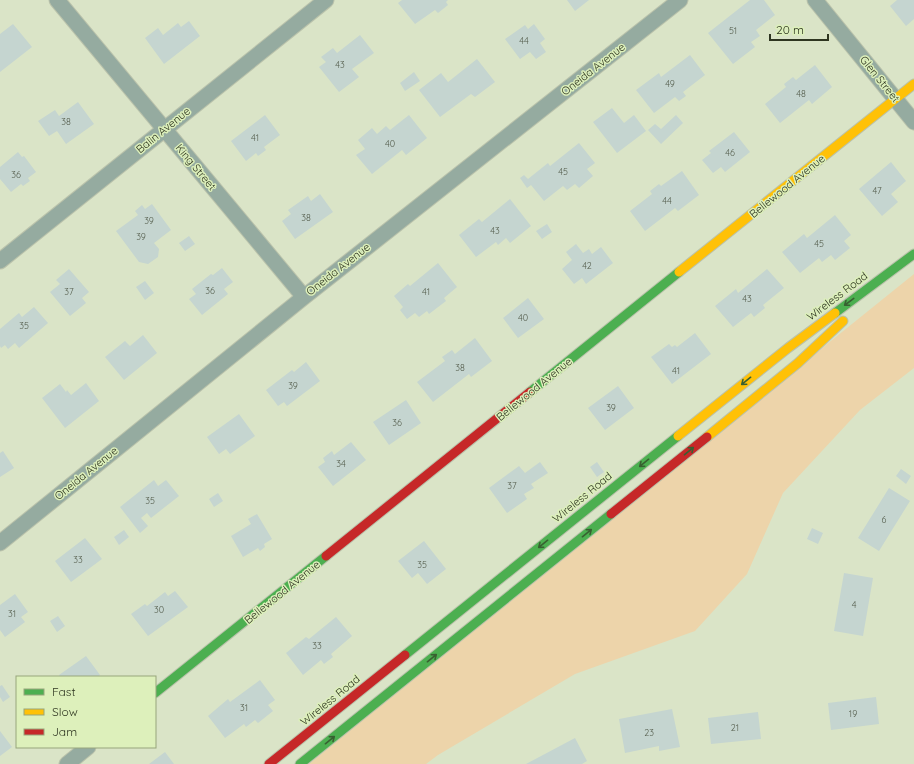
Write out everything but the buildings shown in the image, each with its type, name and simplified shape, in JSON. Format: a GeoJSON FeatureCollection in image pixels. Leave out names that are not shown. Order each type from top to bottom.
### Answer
{"type":"FeatureCollection","features":[{"type":"Feature","properties":{"kind":"main road","name":"Bellewood Avenue"},"geometry":{"type":"LineString","coordinates":[[156,692],[914,84]]}},
{"type":"Feature","properties":{"kind":"main road","name":"Wireless Road"},"geometry":{"type":"LineString","coordinates":[[300,764],[798,364],[914,254]]}},
{"type":"Feature","properties":{"kind":"main road","name":"Wireless Road"},"geometry":{"type":"LineString","coordinates":[[269,764],[782,352],[914,254]]}},
{"type":"Feature","properties":{"kind":"street","name":"King Street"},"geometry":{"type":"LineString","coordinates":[[57,0],[304,297]]}},
{"type":"Feature","properties":{"kind":"street","name":"Balin Avenue"},"geometry":{"type":"LineString","coordinates":[[0,261],[326,0]]}},
{"type":"Feature","properties":{"kind":"street","name":"Oneida Avenue"},"geometry":{"type":"LineString","coordinates":[[0,543],[304,297],[680,0]]}},
{"type":"Feature","properties":{"kind":"street","name":"Glen Street"},"geometry":{"type":"LineString","coordinates":[[815,0],[914,122]]}},
{"type":"Feature","properties":{"kind":"street"},"geometry":{"type":"LineString","coordinates":[[67,764],[87,748]]}},
{"type":"Feature","properties":{"kind":"shaded area"},"geometry":{"type":"Polygon","coordinates":[[[914,274],[914,368],[860,410],[783,493],[747,574],[695,631],[575,674],[438,755],[426,764],[309,764],[418,674],[914,274]]]}},
{"type":"Feature","properties":{"kind":"traffic: fast"},"geometry":{"type":"LineString","coordinates":[[835,313],[914,254]]}},
{"type":"Feature","properties":{"kind":"traffic: fast"},"geometry":{"type":"LineString","coordinates":[[530,392],[679,272]]}},
{"type":"Feature","properties":{"kind":"traffic: fast"},"geometry":{"type":"LineString","coordinates":[[405,655],[678,436]]}},
{"type":"Feature","properties":{"kind":"traffic: fast"},"geometry":{"type":"LineString","coordinates":[[300,764],[611,514]]}},
{"type":"Feature","properties":{"kind":"traffic: fast"},"geometry":{"type":"LineString","coordinates":[[156,692],[326,556]]}},
{"type":"Feature","properties":{"kind":"traffic: slow"},"geometry":{"type":"LineString","coordinates":[[679,272],[914,84]]}},
{"type":"Feature","properties":{"kind":"traffic: slow"},"geometry":{"type":"LineString","coordinates":[[678,436],[788,348],[835,313]]}},
{"type":"Feature","properties":{"kind":"traffic: slow"},"geometry":{"type":"LineString","coordinates":[[707,437],[798,363],[843,321]]}},
{"type":"Feature","properties":{"kind":"traffic: jam"},"geometry":{"type":"LineString","coordinates":[[326,556],[530,392]]}},
{"type":"Feature","properties":{"kind":"traffic: jam"},"geometry":{"type":"LineString","coordinates":[[611,514],[707,437]]}},
{"type":"Feature","properties":{"kind":"traffic: jam"},"geometry":{"type":"LineString","coordinates":[[269,764],[405,655]]}}]}
